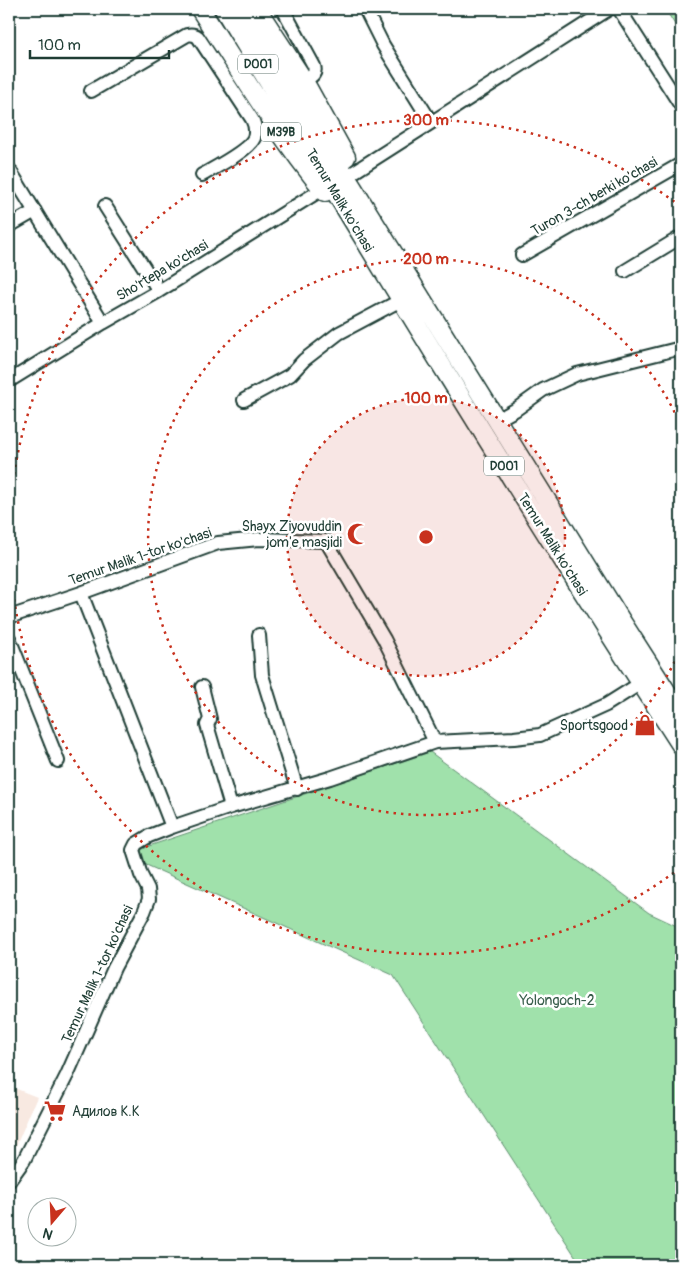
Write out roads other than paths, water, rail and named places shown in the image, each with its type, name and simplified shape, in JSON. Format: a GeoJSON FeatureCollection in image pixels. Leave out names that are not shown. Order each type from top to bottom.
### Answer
{"type":"FeatureCollection","features":[{"type":"Feature","properties":{"kind":"highway","name":"M39B"},"geometry":{"type":"LineString","coordinates":[[200,9],[259,115],[311,176],[338,181]]}},
{"type":"Feature","properties":{"kind":"highway","name":"Temur Malik ko'chasi"},"geometry":{"type":"LineString","coordinates":[[224,9],[378,245],[497,420],[681,714]]}},
{"type":"Feature","properties":{"kind":"highway","name":"Temur Malik ko'chasi"},"geometry":{"type":"LineString","coordinates":[[242,9],[338,181]]}},
{"type":"Feature","properties":{"kind":"highway"},"geometry":{"type":"LineString","coordinates":[[258,9],[304,81],[344,152],[338,181],[378,245]]}},
{"type":"Feature","properties":{"kind":"highway","name":"Temur Malik ko'chasi"},"geometry":{"type":"LineString","coordinates":[[378,245],[401,300],[609,634],[681,745]]}},
{"type":"Feature","properties":{"kind":"street"},"geometry":{"type":"LineString","coordinates":[[283,9],[315,69],[314,74],[304,81]]}},
{"type":"Feature","properties":{"kind":"street"},"geometry":{"type":"LineString","coordinates":[[365,9],[383,45],[431,122]]}},
{"type":"Feature","properties":{"kind":"street","name":"Sho'rtepa ko'chasi"},"geometry":{"type":"LineString","coordinates":[[9,381],[160,291],[338,181],[609,9]]}},
{"type":"Feature","properties":{"kind":"street"},"geometry":{"type":"LineString","coordinates":[[619,9],[681,106]]}},
{"type":"Feature","properties":{"kind":"street"},"geometry":{"type":"LineString","coordinates":[[91,91],[187,35],[192,34],[198,37],[259,115],[254,123],[255,132],[250,144],[242,151],[202,175]]}},
{"type":"Feature","properties":{"kind":"street","name":"Turon 3-ch berki ko'chasi"},"geometry":{"type":"LineString","coordinates":[[522,255],[681,164]]}},
{"type":"Feature","properties":{"kind":"street"},"geometry":{"type":"LineString","coordinates":[[9,169],[103,324]]}},
{"type":"Feature","properties":{"kind":"street"},"geometry":{"type":"LineString","coordinates":[[105,206],[160,291]]}},
{"type":"Feature","properties":{"kind":"street"},"geometry":{"type":"LineString","coordinates":[[9,226],[35,210]]}},
{"type":"Feature","properties":{"kind":"street"},"geometry":{"type":"LineString","coordinates":[[625,271],[681,237]]}},
{"type":"Feature","properties":{"kind":"street"},"geometry":{"type":"LineString","coordinates":[[244,400],[290,375],[304,360],[339,333],[401,300]]}},
{"type":"Feature","properties":{"kind":"street"},"geometry":{"type":"LineString","coordinates":[[497,420],[543,390],[577,374],[681,348]]}},
{"type":"Feature","properties":{"kind":"street","name":"Temur Malik 1-tor ko'chasi"},"geometry":{"type":"LineString","coordinates":[[9,617],[218,543],[259,539],[326,541],[384,639],[435,742]]}},
{"type":"Feature","properties":{"kind":"street"},"geometry":{"type":"LineString","coordinates":[[81,593],[172,827]]}},
{"type":"Feature","properties":{"kind":"street"},"geometry":{"type":"LineString","coordinates":[[259,635],[262,675],[297,788]]}},
{"type":"Feature","properties":{"kind":"street"},"geometry":{"type":"LineString","coordinates":[[9,638],[58,761]]}},
{"type":"Feature","properties":{"kind":"street","name":"Temur Malik 1-tor ko'chasi"},"geometry":{"type":"LineString","coordinates":[[9,1181],[24,1160],[67,1075],[114,968],[149,899],[148,889],[141,875],[133,850],[136,844],[149,836],[172,827],[435,742],[540,735],[606,705],[641,683]]}},
{"type":"Feature","properties":{"kind":"street"},"geometry":{"type":"LineString","coordinates":[[202,687],[210,719],[207,725],[231,808]]}},
{"type":"Feature","properties":{"kind":"place","name":"Shayx Ziyovuddin jom'e masjidi"},"geometry":{"type":"Point","coordinates":[358,534]}},
{"type":"Feature","properties":{"kind":"place","name":"Sportsgood"},"geometry":{"type":"Point","coordinates":[645,725]}},
{"type":"Feature","properties":{"kind":"place","name":"Адилов К.К"},"geometry":{"type":"Point","coordinates":[55,1111]}},
{"type":"Feature","properties":{"kind":"park label","name":"Yolongoch-2"},"geometry":{"type":"Point","coordinates":[557,1000]}}]}
